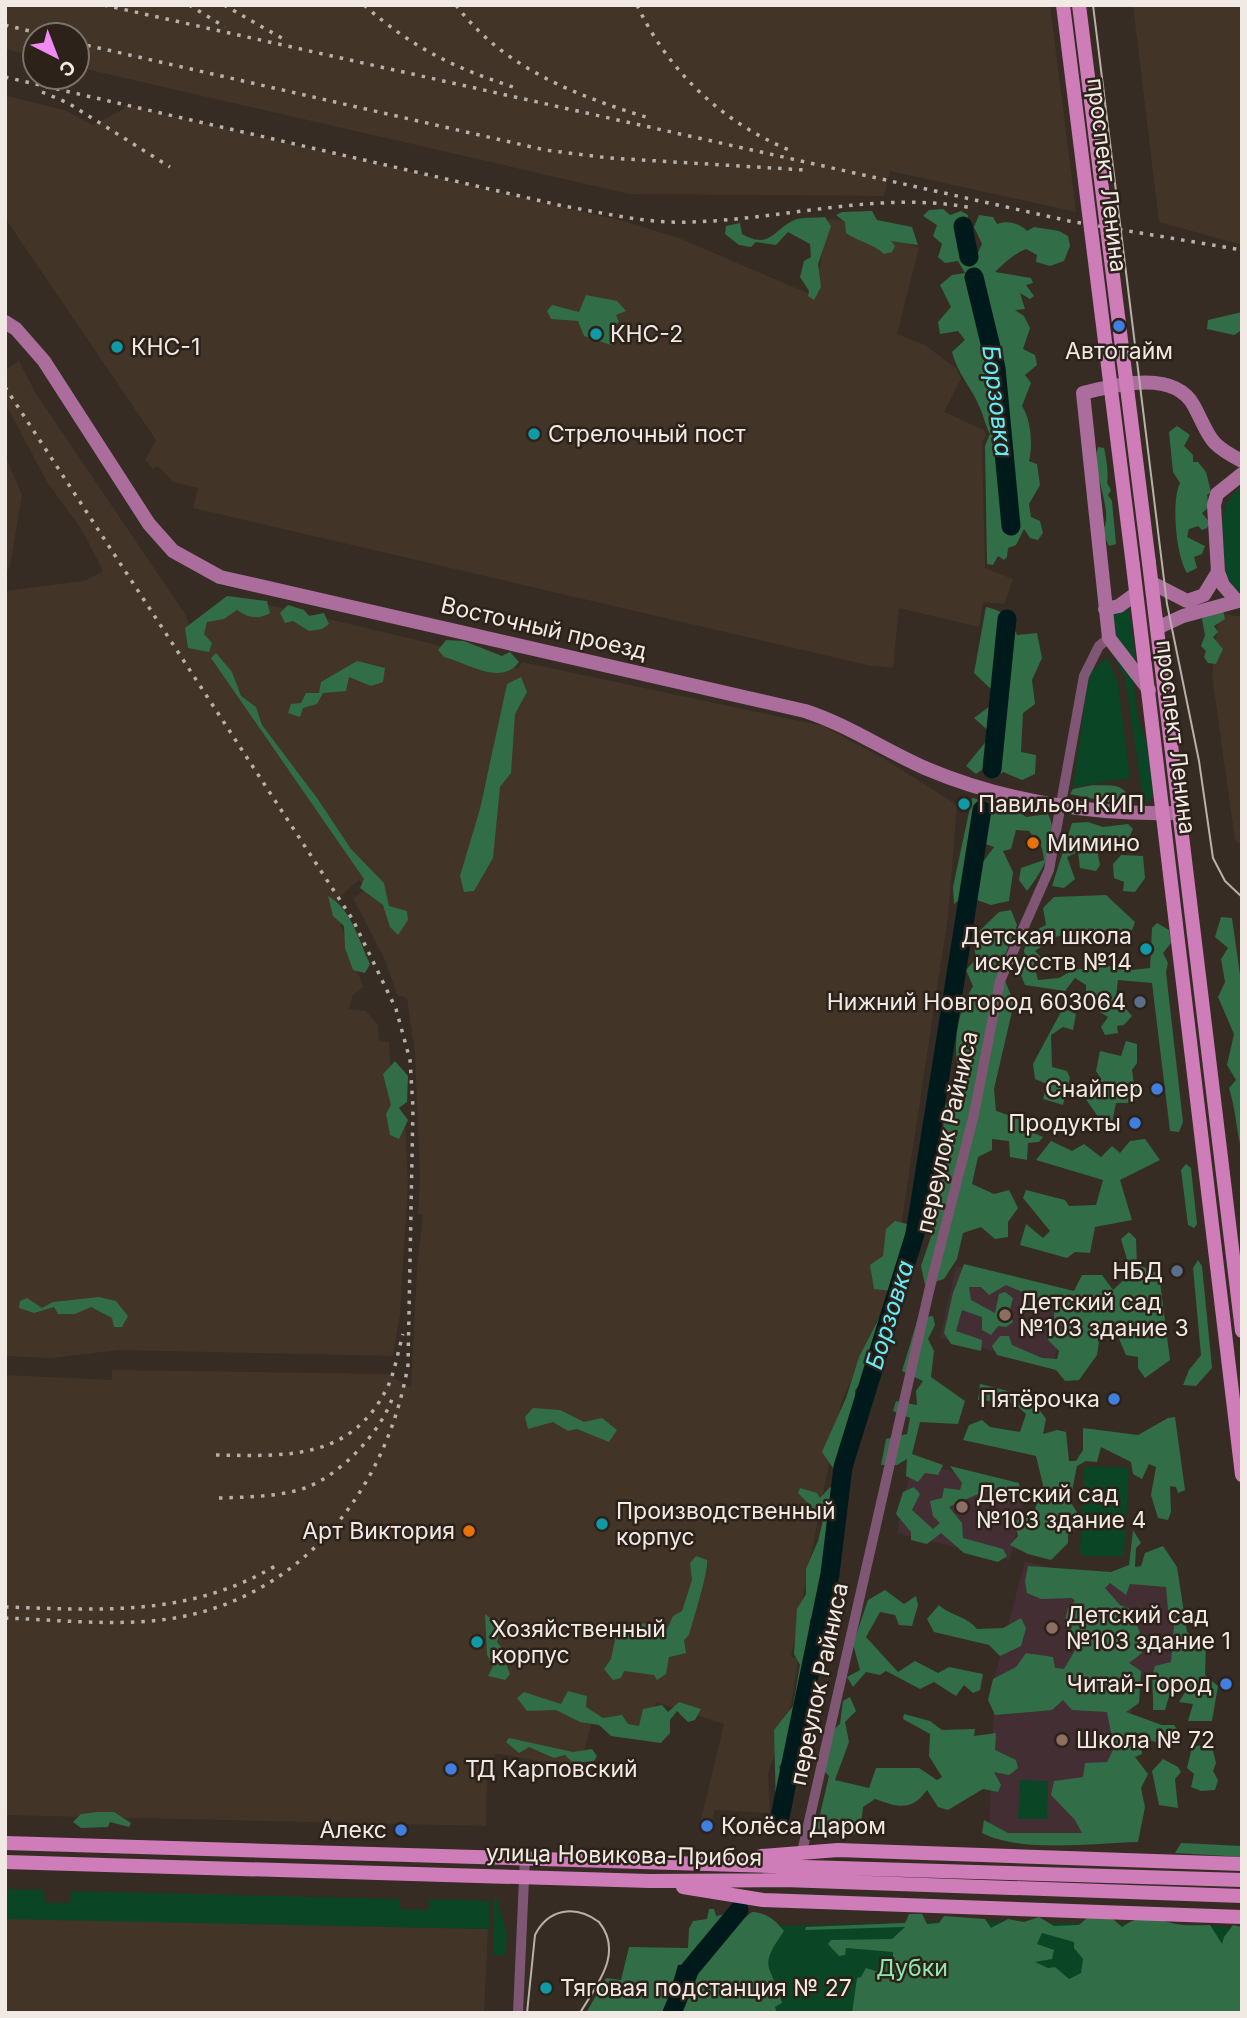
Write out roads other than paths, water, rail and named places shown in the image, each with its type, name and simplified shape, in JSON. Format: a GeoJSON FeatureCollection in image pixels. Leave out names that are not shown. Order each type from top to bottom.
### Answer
{"type":"FeatureCollection","features":[{"type":"Feature","properties":{"kind":"main road","name":"проспект Ленина"},"geometry":{"type":"LineString","coordinates":[[1063,5],[1133,566],[1134,594],[1149,690],[1242,1475]]}},
{"type":"Feature","properties":{"kind":"main road","name":"проспект Ленина"},"geometry":{"type":"LineString","coordinates":[[1079,5],[1150,564],[1242,1331]]}},
{"type":"Feature","properties":{"kind":"main road","name":"улица Новикова-Прибоя"},"geometry":{"type":"LineString","coordinates":[[5,1843],[1242,1880]]}},
{"type":"Feature","properties":{"kind":"main road"},"geometry":{"type":"LineString","coordinates":[[707,1862],[838,1850],[1242,1864]]}},
{"type":"Feature","properties":{"kind":"main road","name":"улица Новикова-Прибоя"},"geometry":{"type":"LineString","coordinates":[[5,1862],[650,1881],[784,1880],[1242,1896]]}},
{"type":"Feature","properties":{"kind":"main road"},"geometry":{"type":"LineString","coordinates":[[650,1881],[763,1900],[1242,1917]]}},
{"type":"Feature","properties":{"kind":"street","name":"Восточный проезд"},"geometry":{"type":"LineString","coordinates":[[5,322],[16,329],[44,361],[149,524],[173,551],[205,570],[234,580],[805,711],[840,722],[922,766],[961,783],[1017,797],[1062,804],[1164,814],[1180,813]]}},
{"type":"Feature","properties":{"kind":"street"},"geometry":{"type":"LineString","coordinates":[[1149,690],[1109,638],[1083,393],[1154,382],[1170,386],[1194,405],[1203,430],[1213,443],[1242,461]]}},
{"type":"Feature","properties":{"kind":"street"},"geometry":{"type":"LineString","coordinates":[[1239,600],[1223,585],[1218,572],[1214,505],[1217,494],[1242,474]]}},
{"type":"Feature","properties":{"kind":"street"},"geometry":{"type":"LineString","coordinates":[[1152,583],[1187,601],[1205,595],[1218,572]]}},
{"type":"Feature","properties":{"kind":"street"},"geometry":{"type":"LineString","coordinates":[[1105,609],[1119,606],[1134,594]]}},
{"type":"Feature","properties":{"kind":"street"},"geometry":{"type":"LineString","coordinates":[[1157,628],[1183,616],[1239,600]]}},
{"type":"Feature","properties":{"kind":"street","name":"переулок Райниса"},"geometry":{"type":"LineString","coordinates":[[802,1852],[923,1318],[974,1114],[1000,981],[1049,870],[1086,666],[1099,646],[1109,638]]}},
{"type":"Feature","properties":{"kind":"street"},"geometry":{"type":"LineString","coordinates":[[519,2013],[525,1857]]}},
{"type":"Feature","properties":{"kind":"water"},"geometry":{"type":"Polygon","coordinates":[[[691,1964],[696,1967],[680,2013],[664,2013],[678,1965],[691,1964]]]}},
{"type":"Feature","properties":{"kind":"waterway","name":"Борзовка"},"geometry":{"type":"LineString","coordinates":[[963,226],[969,257]]}},
{"type":"Feature","properties":{"kind":"waterway","name":"Борзовка"},"geometry":{"type":"LineString","coordinates":[[974,277],[996,368],[1011,526]]}},
{"type":"Feature","properties":{"kind":"waterway","name":"Борзовка"},"geometry":{"type":"LineString","coordinates":[[992,769],[1007,619]]}},
{"type":"Feature","properties":{"kind":"waterway","name":"Борзовка"},"geometry":{"type":"LineString","coordinates":[[780,1817],[830,1574],[843,1467],[915,1234],[982,810]]}},
{"type":"Feature","properties":{"kind":"waterway","name":"Борзовка"},"geometry":{"type":"LineString","coordinates":[[672,2013],[690,1969],[739,1910]]}},
{"type":"Feature","properties":{"kind":"tram line"},"geometry":{"type":"LineString","coordinates":[[1093,5],[1167,604],[1199,761],[1213,858],[1225,881],[1242,897]]}},
{"type":"Feature","properties":{"kind":"tram line"},"geometry":{"type":"LineString","coordinates":[[527,2013],[535,1935],[547,1919],[572,1911],[590,1916],[599,1922],[609,1945],[600,1980],[580,2013]]}},
{"type":"Feature","properties":{"kind":"railway"},"geometry":{"type":"LineString","coordinates":[[104,5],[1069,221],[1242,250]]}},
{"type":"Feature","properties":{"kind":"railway"},"geometry":{"type":"LineString","coordinates":[[189,5],[225,27]]}},
{"type":"Feature","properties":{"kind":"railway"},"geometry":{"type":"LineString","coordinates":[[224,5],[285,40]]}},
{"type":"Feature","properties":{"kind":"railway"},"geometry":{"type":"LineString","coordinates":[[364,5],[401,34],[437,56],[519,89]]}},
{"type":"Feature","properties":{"kind":"railway"},"geometry":{"type":"LineString","coordinates":[[456,5],[475,27],[519,63],[569,89],[649,118]]}},
{"type":"Feature","properties":{"kind":"railway"},"geometry":{"type":"LineString","coordinates":[[637,5],[665,53],[701,94],[744,127],[794,152]]}},
{"type":"Feature","properties":{"kind":"railway"},"geometry":{"type":"LineString","coordinates":[[5,25],[21,29]]}},
{"type":"Feature","properties":{"kind":"railway"},"geometry":{"type":"LineString","coordinates":[[91,46],[545,150],[609,158],[805,170]]}},
{"type":"Feature","properties":{"kind":"railway"},"geometry":{"type":"LineString","coordinates":[[5,77],[563,206],[642,220],[724,220],[903,202],[972,208]]}},
{"type":"Feature","properties":{"kind":"railway"},"geometry":{"type":"LineString","coordinates":[[42,92],[68,103],[170,167]]}},
{"type":"Feature","properties":{"kind":"railway"},"geometry":{"type":"LineString","coordinates":[[5,387],[353,920],[396,1009],[410,1060],[413,1108],[408,1365],[397,1410],[381,1453],[359,1493],[332,1529],[300,1561],[263,1586],[221,1606],[154,1621],[90,1622],[5,1618]]}},
{"type":"Feature","properties":{"kind":"railway"},"geometry":{"type":"LineString","coordinates":[[216,1455],[267,1455],[315,1449],[356,1429],[373,1411],[388,1386],[403,1334]]}},
{"type":"Feature","properties":{"kind":"railway"},"geometry":{"type":"LineString","coordinates":[[219,1498],[284,1493],[319,1482],[346,1462],[370,1437],[393,1396]]}},
{"type":"Feature","properties":{"kind":"railway"},"geometry":{"type":"LineString","coordinates":[[5,1607],[111,1609],[178,1602],[244,1582],[277,1565]]}},
{"type":"Feature","properties":{"kind":"place","name":"Автотайм"},"geometry":{"type":"Point","coordinates":[1119,326]}},
{"type":"Feature","properties":{"kind":"place","name":"КНС-2"},"geometry":{"type":"Point","coordinates":[596,334]}},
{"type":"Feature","properties":{"kind":"place","name":"КНС-1"},"geometry":{"type":"Point","coordinates":[117,347]}},
{"type":"Feature","properties":{"kind":"place","name":"Стрелочный пост"},"geometry":{"type":"Point","coordinates":[534,434]}},
{"type":"Feature","properties":{"kind":"place","name":"Павильон КИП"},"geometry":{"type":"Point","coordinates":[964,804]}},
{"type":"Feature","properties":{"kind":"place","name":"Мимино"},"geometry":{"type":"Point","coordinates":[1033,843]}},
{"type":"Feature","properties":{"kind":"place","name":"Детская школа искусств №14"},"geometry":{"type":"Point","coordinates":[1146,949]}},
{"type":"Feature","properties":{"kind":"place","name":"Нижний Новгород 603064"},"geometry":{"type":"Point","coordinates":[1140,1002]}},
{"type":"Feature","properties":{"kind":"place","name":"Снайпер"},"geometry":{"type":"Point","coordinates":[1157,1089]}},
{"type":"Feature","properties":{"kind":"place","name":"Продукты"},"geometry":{"type":"Point","coordinates":[1135,1123]}},
{"type":"Feature","properties":{"kind":"place","name":"НБД"},"geometry":{"type":"Point","coordinates":[1177,1271]}},
{"type":"Feature","properties":{"kind":"place","name":"Детский сад №103 здание 3"},"geometry":{"type":"Point","coordinates":[1005,1315]}},
{"type":"Feature","properties":{"kind":"place","name":"Пятёрочка"},"geometry":{"type":"Point","coordinates":[1114,1399]}},
{"type":"Feature","properties":{"kind":"place","name":"Детский сад №103 здание 4"},"geometry":{"type":"Point","coordinates":[962,1507]}},
{"type":"Feature","properties":{"kind":"place","name":"Производственный корпус"},"geometry":{"type":"Point","coordinates":[602,1524]}},
{"type":"Feature","properties":{"kind":"place","name":"Арт Виктория"},"geometry":{"type":"Point","coordinates":[469,1531]}},
{"type":"Feature","properties":{"kind":"place","name":"Детский сад №103 здание 1"},"geometry":{"type":"Point","coordinates":[1052,1628]}},
{"type":"Feature","properties":{"kind":"place","name":"Хозяйственный корпус"},"geometry":{"type":"Point","coordinates":[477,1642]}},
{"type":"Feature","properties":{"kind":"place","name":"Читай-Город"},"geometry":{"type":"Point","coordinates":[1226,1684]}},
{"type":"Feature","properties":{"kind":"place","name":"Школа № 72"},"geometry":{"type":"Point","coordinates":[1062,1740]}},
{"type":"Feature","properties":{"kind":"place","name":"ТД Карповский"},"geometry":{"type":"Point","coordinates":[451,1769]}},
{"type":"Feature","properties":{"kind":"place","name":"Колёса Даром"},"geometry":{"type":"Point","coordinates":[707,1826]}},
{"type":"Feature","properties":{"kind":"place","name":"Алекс"},"geometry":{"type":"Point","coordinates":[401,1830]}},
{"type":"Feature","properties":{"kind":"place","name":"Тяговая подстанция № 27"},"geometry":{"type":"Point","coordinates":[546,1988]}},
{"type":"Feature","properties":{"kind":"park label","name":"Дубки"},"geometry":{"type":"Point","coordinates":[912,1968]}}]}
